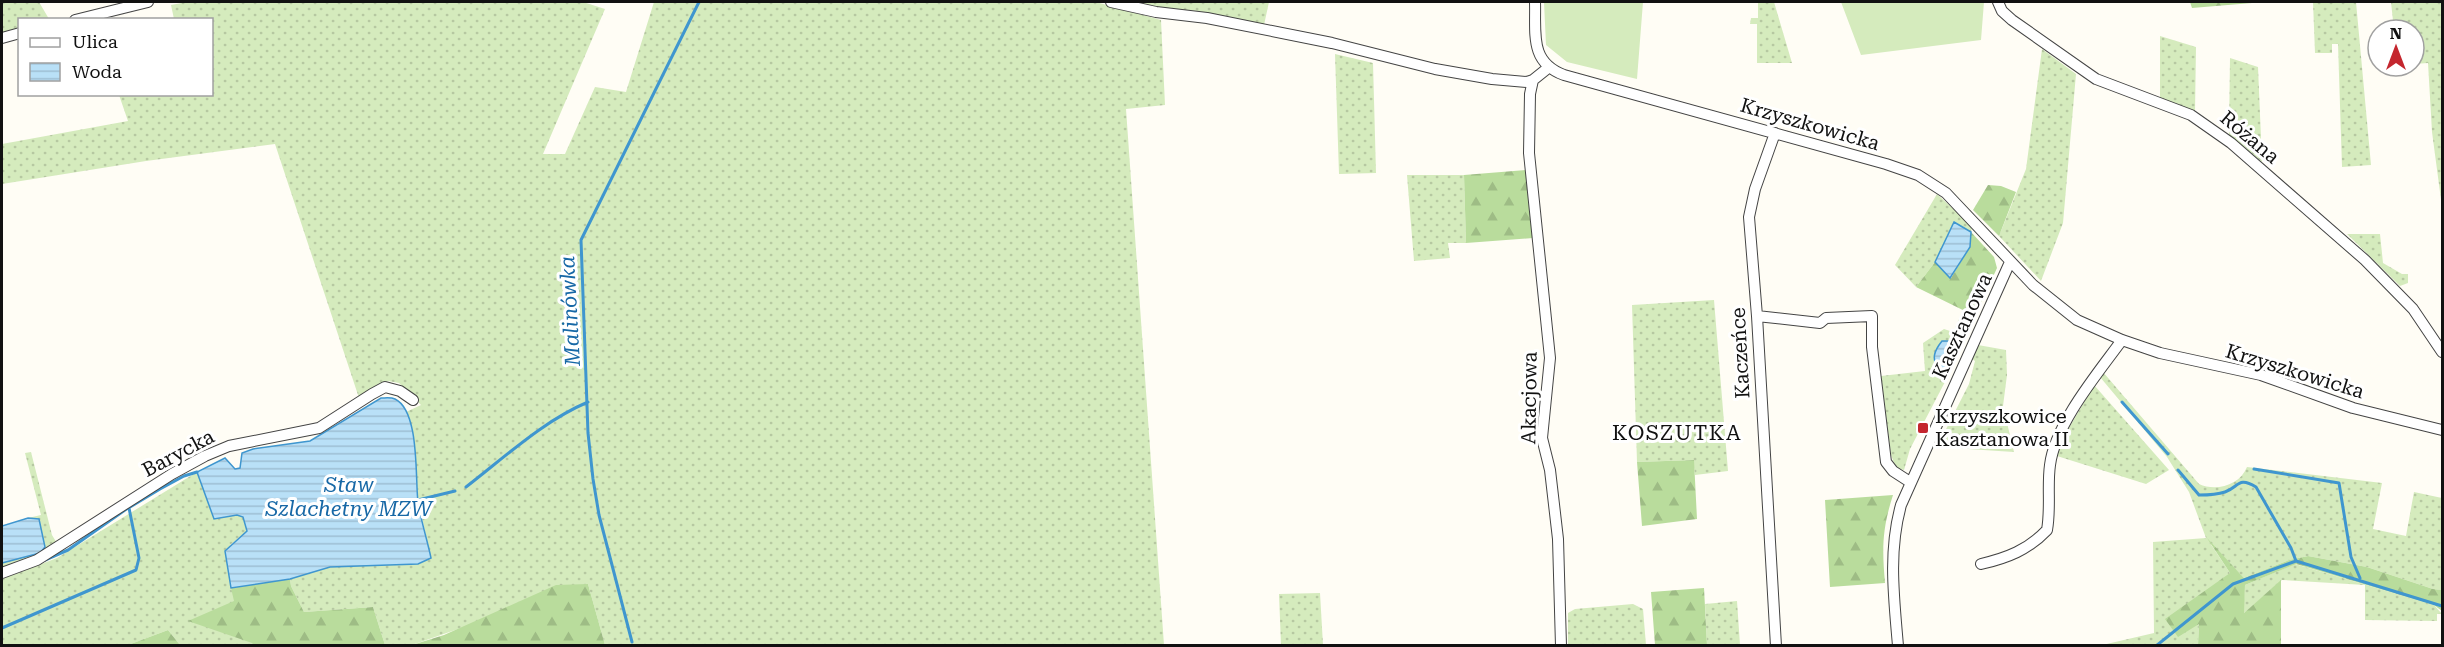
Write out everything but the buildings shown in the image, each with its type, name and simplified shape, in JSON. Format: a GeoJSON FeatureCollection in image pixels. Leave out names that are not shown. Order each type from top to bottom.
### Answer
{"type":"FeatureCollection","features":[{"type":"Feature","properties":{"kind":"street"},"geometry":{"type":"LineString","coordinates":[[83,18],[148,2]]}},
{"type":"Feature","properties":{"kind":"street"},"geometry":{"type":"LineString","coordinates":[[1111,2],[1332,43],[1459,74],[1516,82],[1533,80],[1548,68],[1538,49],[1535,2]]}},
{"type":"Feature","properties":{"kind":"street","name":"Różana"},"geometry":{"type":"LineString","coordinates":[[1998,2],[2002,11],[2012,20],[2096,79],[2191,115],[2230,142],[2365,260],[2413,309],[2442,352]]}},
{"type":"Feature","properties":{"kind":"street"},"geometry":{"type":"LineString","coordinates":[[2,38],[18,34]]}},
{"type":"Feature","properties":{"kind":"street","name":"Krzyszkowicka"},"geometry":{"type":"LineString","coordinates":[[1548,68],[1564,75],[1886,164],[1918,176],[1946,193],[2033,285],[2077,320],[2122,340],[2160,352],[2261,375],[2354,408],[2442,429]]}},
{"type":"Feature","properties":{"kind":"street","name":"Akacjowa"},"geometry":{"type":"LineString","coordinates":[[1533,80],[1530,94],[1529,153],[1550,358],[1542,438],[1550,470],[1558,540],[1561,645]]}},
{"type":"Feature","properties":{"kind":"street","name":"Kaczeńce"},"geometry":{"type":"LineString","coordinates":[[1775,133],[1755,189],[1749,217],[1776,645]]}},
{"type":"Feature","properties":{"kind":"street","name":"Kasztanowa"},"geometry":{"type":"LineString","coordinates":[[1898,645],[1893,590],[1894,530],[1910,482],[2010,262]]}},
{"type":"Feature","properties":{"kind":"street"},"geometry":{"type":"LineString","coordinates":[[1757,316],[1820,323],[1826,318],[1872,316],[1872,346],[1886,462],[1889,468],[1910,482]]}},
{"type":"Feature","properties":{"kind":"street"},"geometry":{"type":"LineString","coordinates":[[1981,564],[2014,555],[2031,546],[2047,530],[2050,464],[2056,439],[2092,381],[2122,340]]}},
{"type":"Feature","properties":{"kind":"street","name":"Barycka"},"geometry":{"type":"LineString","coordinates":[[2,573],[37,560],[172,474],[205,456],[229,446],[319,428],[386,387],[400,391],[413,400]]}},
{"type":"Feature","properties":{"kind":"green space"},"geometry":{"type":"Polygon","coordinates":[[[2,2],[39,2],[48,18],[18,18],[18,31],[2,35],[2,2]]]}},
{"type":"Feature","properties":{"kind":"green space"},"geometry":{"type":"Polygon","coordinates":[[[187,2],[583,2],[605,9],[543,154],[565,154],[595,87],[626,92],[654,2],[1096,2],[1161,20],[1165,105],[1126,109],[1164,645],[605,645],[588,584],[412,645],[385,645],[373,607],[304,612],[291,586],[290,579],[330,567],[431,558],[418,500],[414,439],[406,412],[421,405],[399,383],[388,381],[359,398],[275,144],[146,161],[2,184],[2,144],[128,121],[119,96],[213,96],[213,18],[174,18],[171,5],[187,2]]]}},
{"type":"Feature","properties":{"kind":"green space"},"geometry":{"type":"Polygon","coordinates":[[[1127,2],[1269,2],[1264,25],[1198,11],[1147,7],[1127,2]]]}},
{"type":"Feature","properties":{"kind":"green space"},"geometry":{"type":"Polygon","coordinates":[[[1544,2],[1643,2],[1637,79],[1567,62],[1546,45],[1544,2]]]}},
{"type":"Feature","properties":{"kind":"green space"},"geometry":{"type":"Polygon","coordinates":[[[1758,2],[1774,2],[1792,63],[1757,63],[1757,24],[1750,24],[1751,18],[1758,18],[1758,2]]]}},
{"type":"Feature","properties":{"kind":"green space"},"geometry":{"type":"Polygon","coordinates":[[[1841,2],[1984,2],[1981,40],[1861,55],[1841,2]]]}},
{"type":"Feature","properties":{"kind":"green space"},"geometry":{"type":"Polygon","coordinates":[[[2190,2],[2264,2],[2192,8],[2190,2]]]}},
{"type":"Feature","properties":{"kind":"green space"},"geometry":{"type":"Polygon","coordinates":[[[2313,2],[2356,2],[2371,165],[2342,167],[2338,44],[2332,44],[2332,53],[2315,53],[2313,2]]]}},
{"type":"Feature","properties":{"kind":"green space"},"geometry":{"type":"Polygon","coordinates":[[[2391,2],[2442,2],[2442,207],[2432,132],[2428,63],[2426,63],[2426,18],[2393,18],[2391,2]]]}},
{"type":"Feature","properties":{"kind":"green space"},"geometry":{"type":"Polygon","coordinates":[[[2160,36],[2196,47],[2195,112],[2160,98],[2160,36]]]}},
{"type":"Feature","properties":{"kind":"green space"},"geometry":{"type":"Polygon","coordinates":[[[2042,49],[2076,74],[2063,223],[2041,281],[1999,236],[2026,169],[2042,49]]]}},
{"type":"Feature","properties":{"kind":"green space"},"geometry":{"type":"Polygon","coordinates":[[[1335,54],[1373,63],[1376,173],[1339,174],[1335,54]]]}},
{"type":"Feature","properties":{"kind":"green space"},"geometry":{"type":"Polygon","coordinates":[[[2230,58],[2258,67],[2262,162],[2229,135],[2230,58]]]}},
{"type":"Feature","properties":{"kind":"green space"},"geometry":{"type":"Polygon","coordinates":[[[1526,170],[1533,238],[1466,243],[1464,175],[1526,170]]]}},
{"type":"Feature","properties":{"kind":"green space"},"geometry":{"type":"Polygon","coordinates":[[[1407,175],[1464,175],[1466,243],[1448,243],[1450,258],[1414,261],[1407,175]]]}},
{"type":"Feature","properties":{"kind":"green space"},"geometry":{"type":"Polygon","coordinates":[[[1988,185],[2001,186],[2016,192],[1999,236],[1973,210],[1988,185]]]}},
{"type":"Feature","properties":{"kind":"green space"},"geometry":{"type":"Polygon","coordinates":[[[1937,194],[1972,226],[1971,232],[1954,222],[1935,262],[1916,287],[1895,265],[1937,194]]]}},
{"type":"Feature","properties":{"kind":"green space"},"geometry":{"type":"Polygon","coordinates":[[[1971,232],[1994,257],[1997,268],[1975,316],[1916,287],[1935,262],[1951,278],[1970,247],[1971,232]]]}},
{"type":"Feature","properties":{"kind":"green space"},"geometry":{"type":"Polygon","coordinates":[[[2347,234],[2380,234],[2383,263],[2402,274],[2408,274],[2408,283],[2400,286],[2347,234]]]}},
{"type":"Feature","properties":{"kind":"green space"},"geometry":{"type":"Polygon","coordinates":[[[1714,300],[1728,471],[1695,475],[1693,460],[1637,462],[1632,305],[1714,300]]]}},
{"type":"Feature","properties":{"kind":"green space"},"geometry":{"type":"Polygon","coordinates":[[[1963,310],[1975,316],[1947,378],[1910,449],[1904,470],[1896,468],[1891,455],[1881,376],[1925,371],[1923,343],[1944,329],[1953,332],[1963,310]]]}},
{"type":"Feature","properties":{"kind":"green space"},"geometry":{"type":"Polygon","coordinates":[[[1978,345],[2006,350],[2007,375],[2003,406],[2014,452],[1937,447],[1969,384],[1975,361],[1971,358],[1978,345]]]}},
{"type":"Feature","properties":{"kind":"green space"},"geometry":{"type":"Polygon","coordinates":[[[2103,372],[2199,484],[2213,487],[2227,485],[2239,478],[2247,467],[2382,483],[2373,529],[2406,536],[2414,492],[2442,498],[2442,590],[2367,567],[2308,556],[2289,560],[2244,578],[2210,543],[2230,573],[2199,624],[2198,645],[2098,646],[2154,633],[2153,542],[2206,538],[2189,492],[2167,457],[2100,377],[2103,372]]]}},
{"type":"Feature","properties":{"kind":"green space"},"geometry":{"type":"Polygon","coordinates":[[[2094,385],[2169,470],[2146,484],[2057,456],[2062,440],[2094,385]]]}},
{"type":"Feature","properties":{"kind":"green space"},"geometry":{"type":"Polygon","coordinates":[[[31,452],[52,535],[58,545],[45,553],[2,570],[2,563],[40,553],[39,519],[28,518],[41,515],[25,453],[31,452]]]}},
{"type":"Feature","properties":{"kind":"green space"},"geometry":{"type":"Polygon","coordinates":[[[1694,460],[1697,519],[1642,526],[1637,462],[1694,460]]]}},
{"type":"Feature","properties":{"kind":"green space"},"geometry":{"type":"Polygon","coordinates":[[[197,472],[214,519],[237,515],[243,517],[247,531],[230,545],[231,588],[253,645],[180,645],[168,630],[128,645],[2,646],[2,579],[57,558],[197,472]]]}},
{"type":"Feature","properties":{"kind":"green space"},"geometry":{"type":"Polygon","coordinates":[[[1893,495],[1884,539],[1885,583],[1830,587],[1825,500],[1893,495]]]}},
{"type":"Feature","properties":{"kind":"green space"},"geometry":{"type":"Polygon","coordinates":[[[2207,538],[2244,578],[2289,560],[2308,556],[2367,567],[2442,590],[2442,611],[2434,605],[2296,564],[2245,585],[2244,613],[2281,580],[2281,645],[2198,645],[2199,624],[2178,637],[2165,619],[2230,573],[2207,538]]]}},
{"type":"Feature","properties":{"kind":"green space"},"geometry":{"type":"Polygon","coordinates":[[[2295,564],[2434,605],[2442,614],[2437,614],[2437,621],[2365,620],[2365,585],[2282,580],[2243,614],[2245,585],[2295,564]]]}},
{"type":"Feature","properties":{"kind":"green space"},"geometry":{"type":"Polygon","coordinates":[[[290,579],[291,586],[304,612],[373,607],[385,645],[253,645],[188,621],[234,601],[231,588],[290,579]]]}},
{"type":"Feature","properties":{"kind":"green space"},"geometry":{"type":"Polygon","coordinates":[[[588,584],[605,645],[412,645],[444,635],[556,585],[588,584]]]}},
{"type":"Feature","properties":{"kind":"green space"},"geometry":{"type":"Polygon","coordinates":[[[1704,588],[1707,645],[1655,645],[1651,592],[1704,588]]]}},
{"type":"Feature","properties":{"kind":"green space"},"geometry":{"type":"Polygon","coordinates":[[[1320,593],[1323,645],[1281,645],[1279,594],[1320,593]]]}},
{"type":"Feature","properties":{"kind":"green space"},"geometry":{"type":"Polygon","coordinates":[[[1737,601],[1740,645],[1707,645],[1705,604],[1737,601]]]}},
{"type":"Feature","properties":{"kind":"green space"},"geometry":{"type":"Polygon","coordinates":[[[1633,604],[1643,609],[1646,645],[1568,645],[1568,613],[1575,609],[1633,604]]]}},
{"type":"Feature","properties":{"kind":"green space"},"geometry":{"type":"Polygon","coordinates":[[[168,630],[180,645],[128,645],[168,630]]]}},
{"type":"Feature","properties":{"kind":"water"},"geometry":{"type":"Polygon","coordinates":[[[1954,222],[1971,232],[1970,247],[1950,278],[1935,262],[1954,222]]]}},
{"type":"Feature","properties":{"kind":"water"},"geometry":{"type":"Polygon","coordinates":[[[1942,341],[1952,341],[1958,344],[1956,359],[1947,370],[1939,370],[1934,359],[1935,352],[1942,341]]]}},
{"type":"Feature","properties":{"kind":"water","name":"Staw Szlachetny MZW"},"geometry":{"type":"Polygon","coordinates":[[[381,398],[395,399],[403,406],[409,417],[415,446],[418,502],[431,558],[418,564],[330,567],[290,579],[231,588],[225,551],[247,531],[243,517],[237,515],[214,519],[197,472],[225,458],[235,469],[240,468],[242,453],[253,449],[310,441],[381,398]]]}},
{"type":"Feature","properties":{"kind":"water"},"geometry":{"type":"Polygon","coordinates":[[[28,518],[39,519],[45,547],[40,553],[2,563],[2,526],[28,518]]]}},
{"type":"Feature","properties":{"kind":"waterway","name":"Malinówka"},"geometry":{"type":"LineString","coordinates":[[632,642],[599,515],[593,479],[588,433],[581,240],[699,2]]}},
{"type":"Feature","properties":{"kind":"waterway"},"geometry":{"type":"LineString","coordinates":[[466,487],[540,429],[588,402]]}},
{"type":"Feature","properties":{"kind":"waterway"},"geometry":{"type":"LineString","coordinates":[[2122,402],[2168,454]]}},
{"type":"Feature","properties":{"kind":"waterway"},"geometry":{"type":"LineString","coordinates":[[2254,469],[2339,483],[2351,557],[2360,578]]}},
{"type":"Feature","properties":{"kind":"waterway"},"geometry":{"type":"LineString","coordinates":[[2178,470],[2199,495],[2222,493],[2242,482],[2256,487],[2296,561]]}},
{"type":"Feature","properties":{"kind":"waterway"},"geometry":{"type":"LineString","coordinates":[[45,560],[68,550],[125,510],[160,489],[197,472]]}},
{"type":"Feature","properties":{"kind":"waterway"},"geometry":{"type":"LineString","coordinates":[[418,500],[455,491]]}},
{"type":"Feature","properties":{"kind":"waterway"},"geometry":{"type":"LineString","coordinates":[[2,628],[136,570],[139,558],[129,508]]}},
{"type":"Feature","properties":{"kind":"waterway"},"geometry":{"type":"LineString","coordinates":[[2156,646],[2233,584],[2296,561],[2442,606]]}},
{"type":"Feature","properties":{"kind":"place","name":"Krzyszkowice Kasztanowa II"},"geometry":{"type":"Point","coordinates":[1923,428]}},
{"type":"Feature","properties":{"kind":"district","name":"KOSZUTKA"},"geometry":{"type":"Point","coordinates":[1677,433]}}]}
